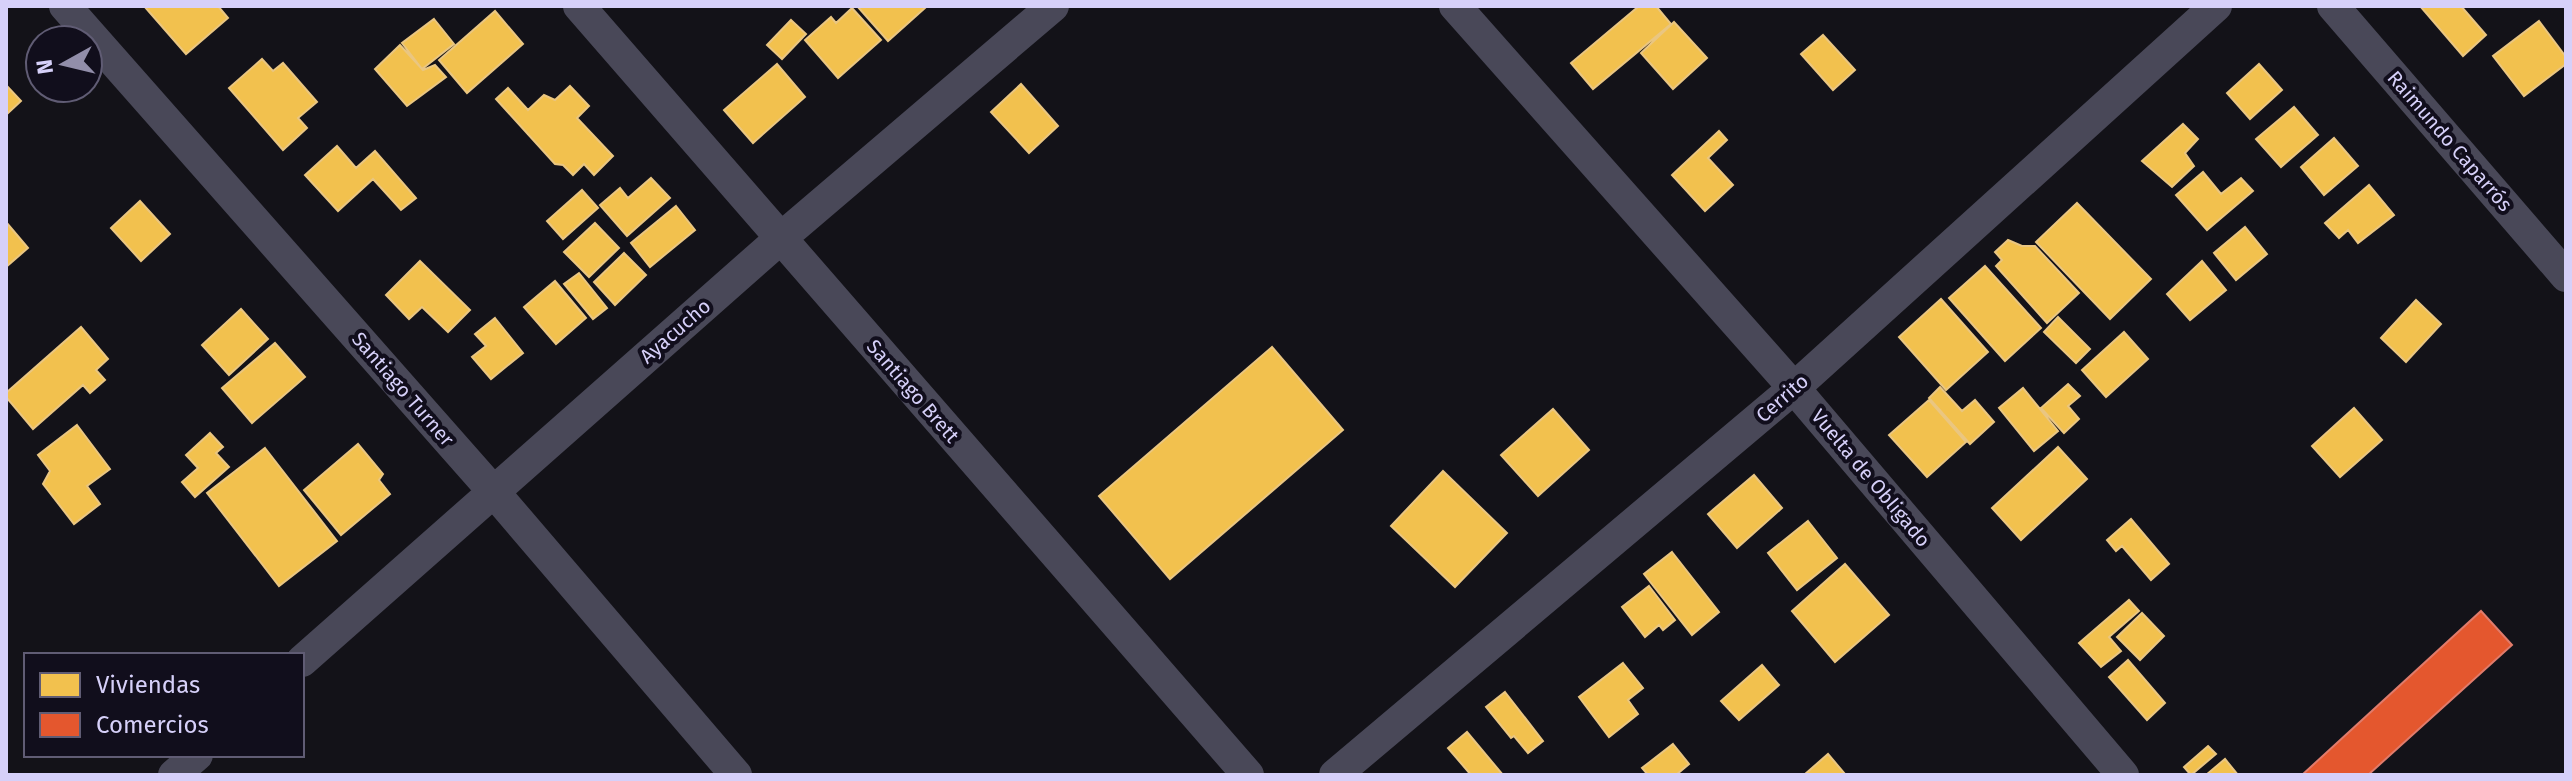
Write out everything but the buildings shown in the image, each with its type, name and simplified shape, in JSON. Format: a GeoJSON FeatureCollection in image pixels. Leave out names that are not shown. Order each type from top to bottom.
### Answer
{"type":"FeatureCollection","features":[{"type":"Feature","properties":{"kind":"street","name":"Santiago Turner"},"geometry":{"type":"LineString","coordinates":[[65,6],[493,491],[736,775]]}},
{"type":"Feature","properties":{"kind":"street","name":"Santiago Brett"},"geometry":{"type":"LineString","coordinates":[[579,6],[1248,775]]}},
{"type":"Feature","properties":{"kind":"street","name":"Ayacucho"},"geometry":{"type":"LineString","coordinates":[[304,659],[781,238],[1053,6]]}},
{"type":"Feature","properties":{"kind":"street","name":"Vuelta de Obligado"},"geometry":{"type":"LineString","coordinates":[[1455,6],[1794,388],[2123,775]]}},
{"type":"Feature","properties":{"kind":"street","name":"Cerrito"},"geometry":{"type":"LineString","coordinates":[[1335,775],[1794,388],[2216,6]]}},
{"type":"Feature","properties":{"kind":"street","name":"Raimundo Caparrós"},"geometry":{"type":"LineString","coordinates":[[2333,6],[2566,276]]}},
{"type":"Feature","properties":{"kind":"street"},"geometry":{"type":"LineString","coordinates":[[174,775],[195,757]]}}]}
